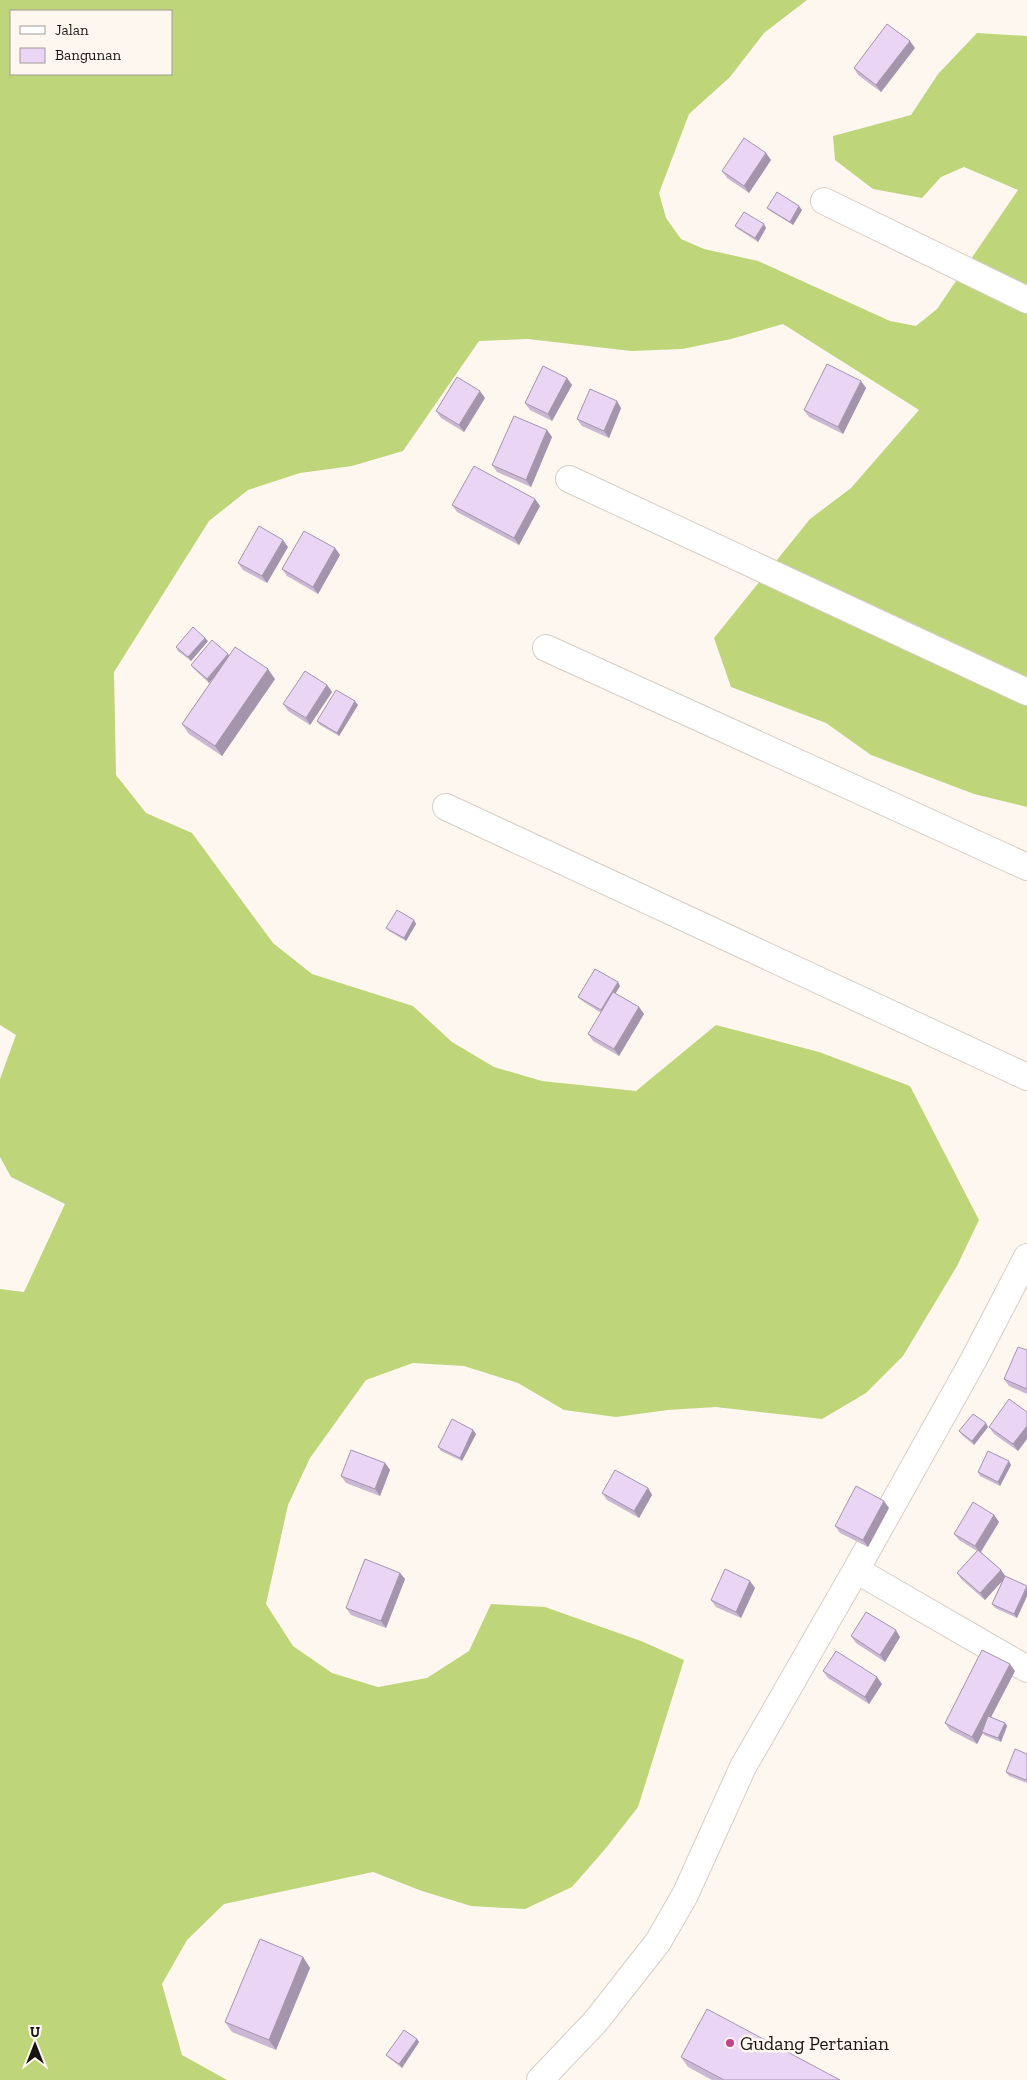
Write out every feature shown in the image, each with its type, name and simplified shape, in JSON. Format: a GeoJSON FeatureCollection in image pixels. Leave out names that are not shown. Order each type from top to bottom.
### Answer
{"type":"FeatureCollection","features":[{"type":"Feature","properties":{"kind":"street"},"geometry":{"type":"LineString","coordinates":[[824,201],[1027,300]]}},
{"type":"Feature","properties":{"kind":"street"},"geometry":{"type":"LineString","coordinates":[[569,479],[1027,692]]}},
{"type":"Feature","properties":{"kind":"street"},"geometry":{"type":"LineString","coordinates":[[546,648],[1027,867]]}},
{"type":"Feature","properties":{"kind":"street"},"geometry":{"type":"LineString","coordinates":[[446,807],[1027,1078]]}},
{"type":"Feature","properties":{"kind":"street"},"geometry":{"type":"LineString","coordinates":[[540,2080],[596,2021],[658,1942],[689,1886],[743,1767],[973,1361],[1027,1257]]}},
{"type":"Feature","properties":{"kind":"street"},"geometry":{"type":"LineString","coordinates":[[856,1570],[1027,1669]]}},
{"type":"Feature","properties":{"kind":"green space"},"geometry":{"type":"Polygon","coordinates":[[[0,0],[807,0],[764,33],[730,77],[689,114],[659,193],[666,218],[681,239],[704,249],[758,261],[890,321],[916,326],[937,309],[1018,190],[964,167],[941,177],[922,198],[873,189],[835,160],[833,136],[911,115],[938,74],[977,33],[1027,36],[1027,807],[974,794],[871,755],[826,723],[731,687],[714,638],[810,519],[851,488],[919,410],[783,324],[731,339],[682,349],[631,351],[528,339],[479,341],[403,451],[352,466],[300,473],[248,490],[209,521],[114,672],[116,775],[146,813],[192,833],[273,943],[312,974],[413,1006],[452,1042],[494,1067],[542,1081],[636,1091],[716,1025],[819,1052],[910,1086],[979,1220],[957,1266],[903,1356],[866,1393],[822,1419],[716,1407],[668,1410],[616,1417],[564,1410],[518,1383],[464,1366],[413,1363],[366,1380],[310,1458],[288,1505],[266,1604],[293,1646],[332,1673],[378,1687],[427,1678],[469,1651],[491,1604],[545,1607],[641,1641],[684,1660],[638,1807],[572,1887],[525,1909],[471,1906],[422,1891],[373,1872],[224,1904],[187,1940],[162,1984],[182,2055],[227,2080],[0,2080],[0,1289],[24,1292],[65,1204],[11,1177],[0,1157],[0,1079],[16,1035],[0,1025],[0,0]]]}},
{"type":"Feature","properties":{"kind":"building"},"geometry":{"type":"Polygon","coordinates":[[[887,24],[910,41],[876,85],[854,68],[887,24]]]}},
{"type":"Feature","properties":{"kind":"building"},"geometry":{"type":"Polygon","coordinates":[[[744,138],[766,153],[744,186],[722,171],[744,138]]]}},
{"type":"Feature","properties":{"kind":"building"},"geometry":{"type":"Polygon","coordinates":[[[777,192],[799,206],[790,222],[767,208],[777,192]]]}},
{"type":"Feature","properties":{"kind":"building"},"geometry":{"type":"Polygon","coordinates":[[[744,212],[764,224],[755,238],[735,226],[744,212]]]}},
{"type":"Feature","properties":{"kind":"building"},"geometry":{"type":"Polygon","coordinates":[[[827,364],[861,381],[838,427],[804,410],[827,364]]]}},
{"type":"Feature","properties":{"kind":"building"},"geometry":{"type":"Polygon","coordinates":[[[543,366],[567,378],[548,414],[525,403],[543,366]]]}},
{"type":"Feature","properties":{"kind":"building"},"geometry":{"type":"Polygon","coordinates":[[[457,377],[480,391],[459,425],[436,411],[457,377]]]}},
{"type":"Feature","properties":{"kind":"building"},"geometry":{"type":"Polygon","coordinates":[[[590,389],[617,401],[604,431],[577,419],[590,389]]]}},
{"type":"Feature","properties":{"kind":"building"},"geometry":{"type":"Polygon","coordinates":[[[514,416],[547,430],[526,480],[492,465],[514,416]]]}},
{"type":"Feature","properties":{"kind":"building"},"geometry":{"type":"Polygon","coordinates":[[[474,466],[535,499],[514,538],[452,505],[474,466]]]}},
{"type":"Feature","properties":{"kind":"building"},"geometry":{"type":"Polygon","coordinates":[[[259,526],[283,540],[262,576],[238,563],[259,526]]]}},
{"type":"Feature","properties":{"kind":"building"},"geometry":{"type":"Polygon","coordinates":[[[304,531],[335,548],[313,587],[282,569],[304,531]]]}},
{"type":"Feature","properties":{"kind":"building"},"geometry":{"type":"Polygon","coordinates":[[[193,627],[205,638],[188,657],[176,647],[193,627]]]}},
{"type":"Feature","properties":{"kind":"building"},"geometry":{"type":"Polygon","coordinates":[[[212,640],[228,654],[207,679],[191,665],[212,640]]]}},
{"type":"Feature","properties":{"kind":"building"},"geometry":{"type":"Polygon","coordinates":[[[235,647],[268,669],[215,746],[182,724],[235,647]]]}},
{"type":"Feature","properties":{"kind":"building"},"geometry":{"type":"Polygon","coordinates":[[[305,671],[327,685],[306,718],[283,704],[305,671]]]}},
{"type":"Feature","properties":{"kind":"building"},"geometry":{"type":"Polygon","coordinates":[[[336,690],[355,701],[337,733],[317,721],[336,690]]]}},
{"type":"Feature","properties":{"kind":"building"},"geometry":{"type":"Polygon","coordinates":[[[397,910],[414,920],[404,938],[386,928],[397,910]]]}},
{"type":"Feature","properties":{"kind":"building"},"geometry":{"type":"Polygon","coordinates":[[[595,969],[618,982],[601,1010],[578,997],[595,969]]]}},
{"type":"Feature","properties":{"kind":"building"},"geometry":{"type":"Polygon","coordinates":[[[613,992],[639,1007],[614,1049],[588,1034],[613,992]]]}},
{"type":"Feature","properties":{"kind":"building"},"geometry":{"type":"Polygon","coordinates":[[[1018,1347],[1027,1350],[1027,1389],[1004,1379],[1018,1347]]]}},
{"type":"Feature","properties":{"kind":"building"},"geometry":{"type":"Polygon","coordinates":[[[1009,1399],[1027,1412],[1027,1426],[1013,1444],[989,1427],[1009,1399]]]}},
{"type":"Feature","properties":{"kind":"building"},"geometry":{"type":"Polygon","coordinates":[[[973,1414],[986,1423],[972,1441],[959,1431],[973,1414]]]}},
{"type":"Feature","properties":{"kind":"building"},"geometry":{"type":"Polygon","coordinates":[[[452,1419],[473,1430],[460,1458],[438,1447],[452,1419]]]}},
{"type":"Feature","properties":{"kind":"building"},"geometry":{"type":"Polygon","coordinates":[[[351,1450],[385,1463],[375,1489],[341,1476],[351,1450]]]}},
{"type":"Feature","properties":{"kind":"building"},"geometry":{"type":"Polygon","coordinates":[[[988,1451],[1009,1461],[998,1482],[978,1472],[988,1451]]]}},
{"type":"Feature","properties":{"kind":"building"},"geometry":{"type":"Polygon","coordinates":[[[615,1470],[648,1488],[634,1511],[602,1493],[615,1470]]]}},
{"type":"Feature","properties":{"kind":"building"},"geometry":{"type":"Polygon","coordinates":[[[856,1486],[884,1501],[863,1540],[835,1526],[856,1486]]]}},
{"type":"Feature","properties":{"kind":"building"},"geometry":{"type":"Polygon","coordinates":[[[973,1502],[994,1515],[975,1546],[954,1534],[973,1502]]]}},
{"type":"Feature","properties":{"kind":"building"},"geometry":{"type":"Polygon","coordinates":[[[978,1550],[1001,1570],[980,1593],[957,1573],[978,1550]]]}},
{"type":"Feature","properties":{"kind":"building"},"geometry":{"type":"Polygon","coordinates":[[[365,1559],[400,1573],[381,1621],[346,1608],[365,1559]]]}},
{"type":"Feature","properties":{"kind":"building"},"geometry":{"type":"Polygon","coordinates":[[[725,1569],[750,1581],[736,1612],[711,1600],[725,1569]]]}},
{"type":"Feature","properties":{"kind":"building"},"geometry":{"type":"Polygon","coordinates":[[[1005,1576],[1027,1586],[1014,1614],[992,1604],[1005,1576]]]}},
{"type":"Feature","properties":{"kind":"building"},"geometry":{"type":"Polygon","coordinates":[[[866,1612],[896,1630],[880,1655],[851,1636],[866,1612]]]}},
{"type":"Feature","properties":{"kind":"building"},"geometry":{"type":"Polygon","coordinates":[[[982,1650],[1010,1664],[972,1737],[945,1723],[982,1650]]]}},
{"type":"Feature","properties":{"kind":"building"},"geometry":{"type":"Polygon","coordinates":[[[836,1651],[877,1677],[865,1697],[823,1671],[836,1651]]]}},
{"type":"Feature","properties":{"kind":"building"},"geometry":{"type":"Polygon","coordinates":[[[988,1716],[1005,1723],[998,1738],[982,1732],[988,1716]]]}},
{"type":"Feature","properties":{"kind":"building"},"geometry":{"type":"Polygon","coordinates":[[[1015,1749],[1027,1754],[1026,1780],[1006,1772],[1015,1749]]]}},
{"type":"Feature","properties":{"kind":"building"},"geometry":{"type":"Polygon","coordinates":[[[260,1939],[303,1957],[269,2040],[225,2022],[260,1939]]]}},
{"type":"Feature","properties":{"kind":"building","name":"Gudang Pertanian"},"geometry":{"type":"Polygon","coordinates":[[[707,2009],[840,2080],[724,2080],[681,2057],[707,2009]]]}},
{"type":"Feature","properties":{"kind":"building"},"geometry":{"type":"Polygon","coordinates":[[[404,2030],[417,2039],[399,2064],[386,2055],[404,2030]]]}},
{"type":"Feature","properties":{"kind":"place","name":"Gudang Pertanian"},"geometry":{"type":"Point","coordinates":[730,2043]}}]}
